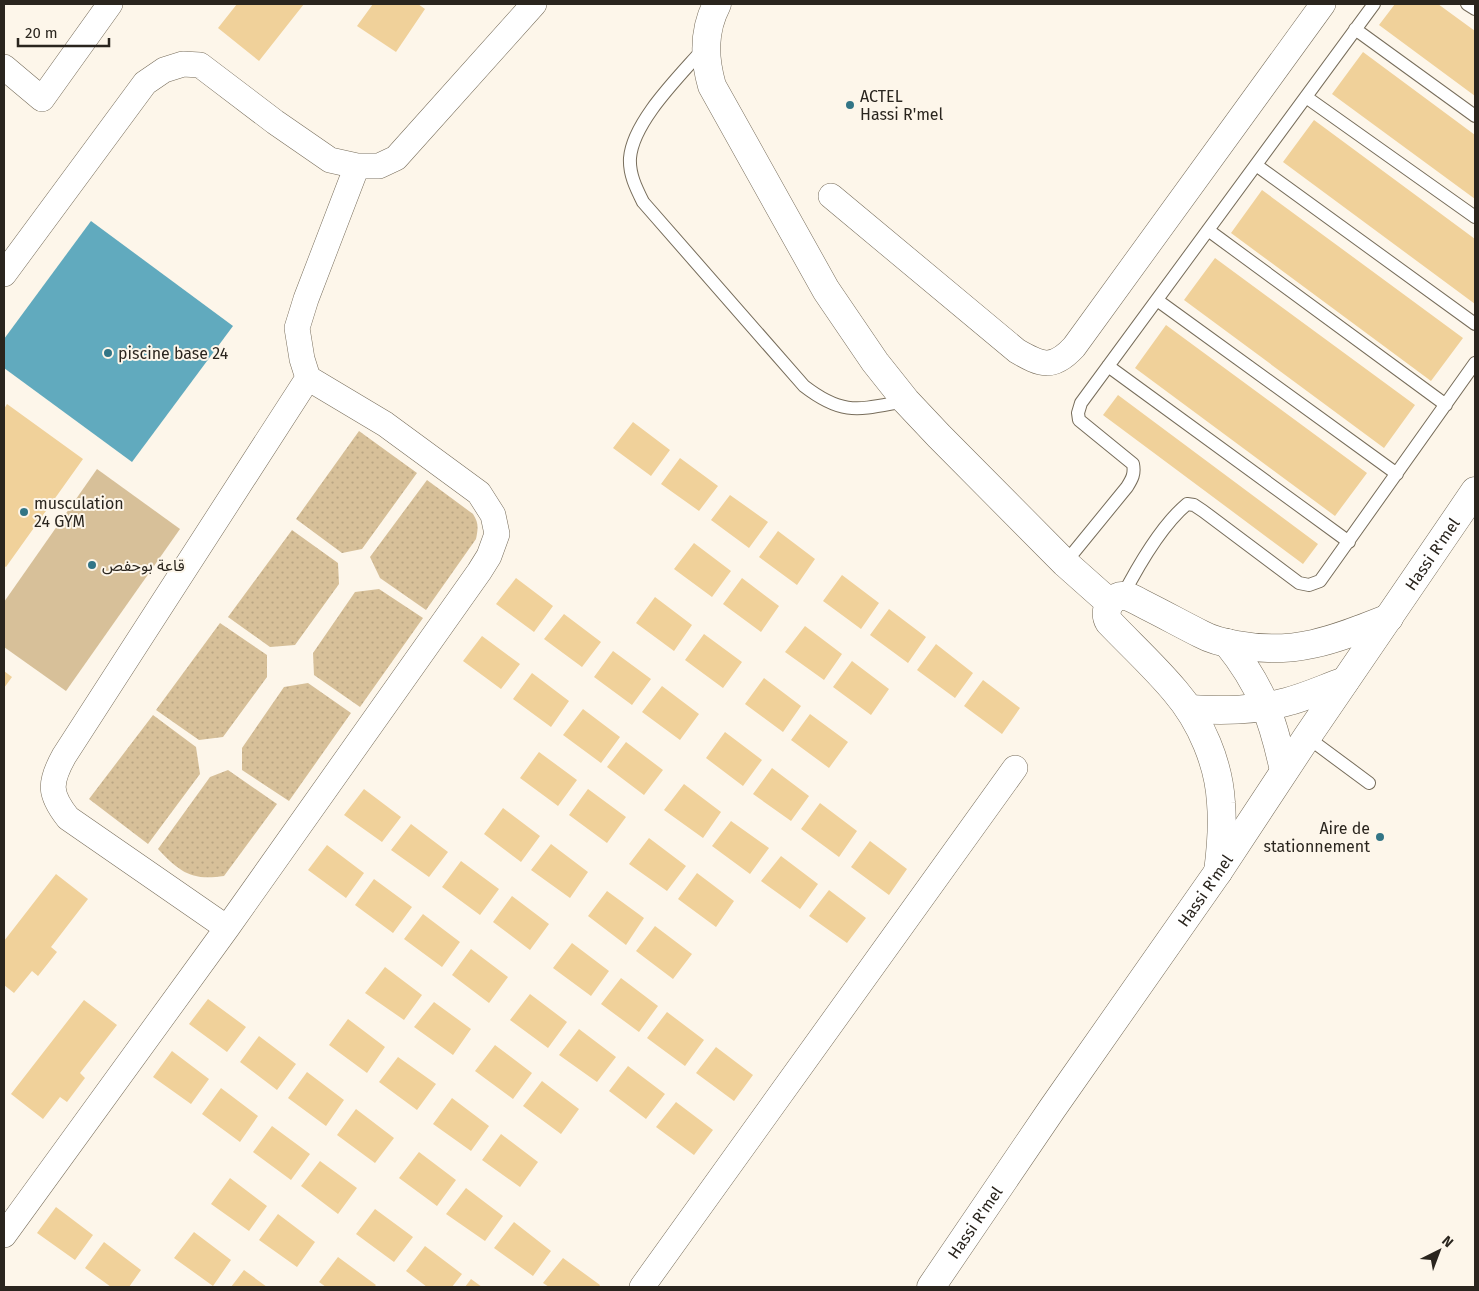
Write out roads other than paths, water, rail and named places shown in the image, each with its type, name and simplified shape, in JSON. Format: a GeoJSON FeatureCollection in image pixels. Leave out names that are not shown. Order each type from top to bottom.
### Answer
{"type":"FeatureCollection","features":[{"type":"Feature","properties":{"kind":"street"},"geometry":{"type":"LineString","coordinates":[[4,66],[42,99],[110,4]]}},
{"type":"Feature","properties":{"kind":"street"},"geometry":{"type":"LineString","coordinates":[[4,274],[145,83],[164,70],[184,64],[200,65],[275,122],[330,160],[358,166],[379,166],[396,158],[534,4]]}},
{"type":"Feature","properties":{"kind":"street"},"geometry":{"type":"LineString","coordinates":[[715,4],[708,25],[705,46],[712,86],[826,290],[874,362],[906,401],[1065,563],[1116,600]]}},
{"type":"Feature","properties":{"kind":"street"},"geometry":{"type":"LineString","coordinates":[[832,196],[1017,351],[1035,362],[1052,363],[1064,358],[1074,347],[1323,4]]}},
{"type":"Feature","properties":{"kind":"street"},"geometry":{"type":"LineString","coordinates":[[4,1234],[227,928],[479,572],[489,556],[497,534],[493,515],[479,493],[384,424],[308,378],[302,360],[297,328],[306,299],[358,166]]}},
{"type":"Feature","properties":{"kind":"street"},"geometry":{"type":"LineString","coordinates":[[227,928],[68,818],[57,804],[53,788],[56,771],[64,756],[308,378]]}},
{"type":"Feature","properties":{"kind":"street","name":"Hassi R'mel"},"geometry":{"type":"LineString","coordinates":[[931,1287],[1052,1109],[1218,872],[1307,737],[1475,491]]}},
{"type":"Feature","properties":{"kind":"street"},"geometry":{"type":"LineString","coordinates":[[1218,872],[1222,834],[1220,793],[1216,769],[1205,738],[1189,709],[1176,692],[1109,622],[1106,615],[1116,600],[1127,596],[1202,635],[1227,643],[1255,648],[1283,649],[1312,646],[1339,638],[1389,618]]}},
{"type":"Feature","properties":{"kind":"street"},"geometry":{"type":"LineString","coordinates":[[1227,643],[1256,684],[1266,706],[1274,727],[1284,772]]}},
{"type":"Feature","properties":{"kind":"street"},"geometry":{"type":"LineString","coordinates":[[1189,709],[1232,710],[1266,706],[1306,696],[1345,681]]}},
{"type":"Feature","properties":{"kind":"street"},"geometry":{"type":"LineString","coordinates":[[642,1287],[1015,768]]}},
{"type":"Feature","properties":{"kind":"lane"},"geometry":{"type":"LineString","coordinates":[[1065,563],[1127,487],[1133,477],[1134,470],[1133,464],[1079,420],[1078,413],[1081,403],[1374,4]]}},
{"type":"Feature","properties":{"kind":"lane"},"geometry":{"type":"LineString","coordinates":[[1467,4],[1475,10]]}},
{"type":"Feature","properties":{"kind":"lane"},"geometry":{"type":"LineString","coordinates":[[1355,29],[1475,116]]}},
{"type":"Feature","properties":{"kind":"lane"},"geometry":{"type":"LineString","coordinates":[[705,46],[644,119],[634,138],[630,159],[633,182],[643,202],[804,386],[819,398],[843,408],[861,409],[906,401]]}},
{"type":"Feature","properties":{"kind":"lane"},"geometry":{"type":"LineString","coordinates":[[1306,97],[1475,217]]}},
{"type":"Feature","properties":{"kind":"lane"},"geometry":{"type":"LineString","coordinates":[[1256,166],[1475,324]]}},
{"type":"Feature","properties":{"kind":"lane"},"geometry":{"type":"LineString","coordinates":[[1208,230],[1446,405]]}},
{"type":"Feature","properties":{"kind":"lane"},"geometry":{"type":"LineString","coordinates":[[1157,300],[1397,474]]}},
{"type":"Feature","properties":{"kind":"lane"},"geometry":{"type":"LineString","coordinates":[[1116,600],[1149,550],[1187,504],[1194,505],[1204,511],[1299,583],[1309,585],[1320,581],[1475,363]]}},
{"type":"Feature","properties":{"kind":"lane"},"geometry":{"type":"LineString","coordinates":[[1108,366],[1349,542]]}},
{"type":"Feature","properties":{"kind":"lane"},"geometry":{"type":"LineString","coordinates":[[1307,737],[1369,783]]}},
{"type":"Feature","properties":{"kind":"water","name":"piscine base 24"},"geometry":{"type":"Polygon","coordinates":[[[91,221],[233,326],[132,462],[4,368],[4,339],[91,221]]]}},
{"type":"Feature","properties":{"kind":"place","name":"ACTEL Hassi R'mel"},"geometry":{"type":"Point","coordinates":[850,105]}},
{"type":"Feature","properties":{"kind":"place","name":"piscine base 24"},"geometry":{"type":"Point","coordinates":[108,353]}},
{"type":"Feature","properties":{"kind":"place","name":"musculation 24 GYM"},"geometry":{"type":"Point","coordinates":[24,512]}},
{"type":"Feature","properties":{"kind":"place","name":"قاعة بوحفص"},"geometry":{"type":"Point","coordinates":[92,565]}},
{"type":"Feature","properties":{"kind":"place","name":"Aire de stationnement"},"geometry":{"type":"Point","coordinates":[1380,837]}}]}
